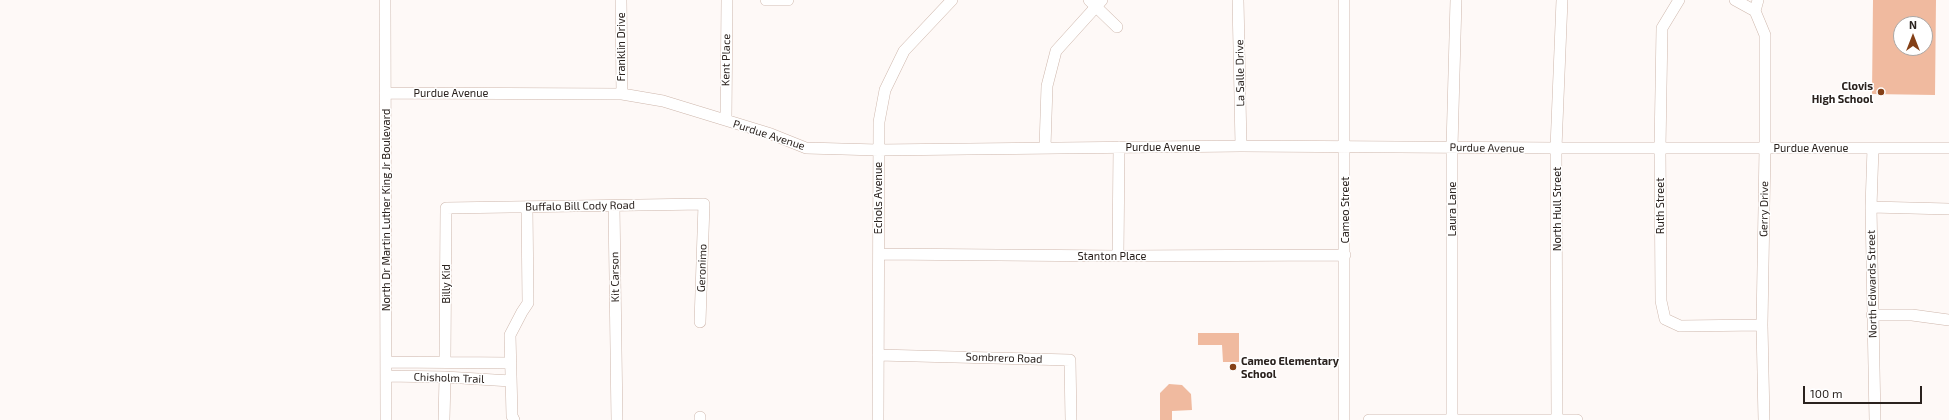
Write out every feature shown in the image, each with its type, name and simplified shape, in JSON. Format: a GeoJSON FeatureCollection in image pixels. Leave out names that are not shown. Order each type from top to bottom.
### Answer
{"type":"FeatureCollection","features":[{"type":"Feature","properties":{"kind":"street","name":"North Dr Martin Luther King Jr Boulevard"},"geometry":{"type":"LineString","coordinates":[[385,0],[386,420]]}},
{"type":"Feature","properties":{"kind":"street","name":"Franklin Drive"},"geometry":{"type":"LineString","coordinates":[[621,0],[622,94]]}},
{"type":"Feature","properties":{"kind":"street","name":"Kent Place"},"geometry":{"type":"LineString","coordinates":[[726,120],[727,0]]}},
{"type":"Feature","properties":{"kind":"street"},"geometry":{"type":"LineString","coordinates":[[766,0],[788,0]]}},
{"type":"Feature","properties":{"kind":"street","name":"Echols Avenue"},"geometry":{"type":"LineString","coordinates":[[878,420],[879,122],[885,90],[904,51],[952,0]]}},
{"type":"Feature","properties":{"kind":"street","name":"La Salle Drive"},"geometry":{"type":"LineString","coordinates":[[1238,0],[1241,146]]}},
{"type":"Feature","properties":{"kind":"street","name":"Cameo Street"},"geometry":{"type":"LineString","coordinates":[[1344,0],[1344,420]]}},
{"type":"Feature","properties":{"kind":"street","name":"Laura Lane"},"geometry":{"type":"LineString","coordinates":[[1452,419],[1452,147],[1456,0]]}},
{"type":"Feature","properties":{"kind":"street","name":"North Hull Street"},"geometry":{"type":"LineString","coordinates":[[1557,419],[1556,148],[1562,0]]}},
{"type":"Feature","properties":{"kind":"street","name":"Ruth Street"},"geometry":{"type":"LineString","coordinates":[[1679,0],[1662,28],[1660,148],[1661,301],[1666,318],[1680,326],[1762,325]]}},
{"type":"Feature","properties":{"kind":"street"},"geometry":{"type":"LineString","coordinates":[[1735,0],[1755,11],[1758,0]]}},
{"type":"Feature","properties":{"kind":"street"},"geometry":{"type":"LineString","coordinates":[[1045,147],[1047,86],[1056,51],[1096,2],[1117,27]]}},
{"type":"Feature","properties":{"kind":"street","name":"Gerry Drive"},"geometry":{"type":"LineString","coordinates":[[1755,11],[1765,35],[1766,148],[1762,325],[1764,420]]}},
{"type":"Feature","properties":{"kind":"street","name":"Purdue Avenue"},"geometry":{"type":"LineString","coordinates":[[386,93],[622,94],[663,101],[726,120],[806,148],[878,150],[1241,146],[1344,148],[1949,148]]}},
{"type":"Feature","properties":{"kind":"street"},"geometry":{"type":"LineString","coordinates":[[1118,256],[1119,147]]}},
{"type":"Feature","properties":{"kind":"street","name":"North Edwards Street"},"geometry":{"type":"LineString","coordinates":[[1874,148],[1871,207],[1875,420]]}},
{"type":"Feature","properties":{"kind":"street","name":"Buffalo Bill Cody Road"},"geometry":{"type":"LineString","coordinates":[[446,208],[704,204],[704,213]]}},
{"type":"Feature","properties":{"kind":"street","name":"Kit Carson"},"geometry":{"type":"LineString","coordinates":[[614,206],[617,420]]}},
{"type":"Feature","properties":{"kind":"street"},"geometry":{"type":"LineString","coordinates":[[514,420],[512,416],[510,335],[528,303],[527,207]]}},
{"type":"Feature","properties":{"kind":"street"},"geometry":{"type":"LineString","coordinates":[[1871,207],[1949,209]]}},
{"type":"Feature","properties":{"kind":"street","name":"Billy Kid"},"geometry":{"type":"LineString","coordinates":[[445,361],[446,208]]}},
{"type":"Feature","properties":{"kind":"street","name":"Geronimo"},"geometry":{"type":"LineString","coordinates":[[700,322],[704,213]]}},
{"type":"Feature","properties":{"kind":"street","name":"Stanton Place"},"geometry":{"type":"LineString","coordinates":[[879,254],[1118,256],[1345,255]]}},
{"type":"Feature","properties":{"kind":"street"},"geometry":{"type":"LineString","coordinates":[[1872,315],[1912,315],[1949,320]]}},
{"type":"Feature","properties":{"kind":"street","name":"Sombrero Road"},"geometry":{"type":"LineString","coordinates":[[878,355],[1070,360],[1071,420]]}},
{"type":"Feature","properties":{"kind":"street","name":"Chisholm Trail"},"geometry":{"type":"LineString","coordinates":[[386,362],[445,361],[511,363]]}},
{"type":"Feature","properties":{"kind":"street","name":"Chisholm Trail"},"geometry":{"type":"LineString","coordinates":[[386,376],[445,377],[511,381]]}},
{"type":"Feature","properties":{"kind":"street"},"geometry":{"type":"LineString","coordinates":[[444,420],[445,377]]}},
{"type":"Feature","properties":{"kind":"street"},"geometry":{"type":"LineString","coordinates":[[1369,420],[1577,420]]}},
{"type":"Feature","properties":{"kind":"shaded area"},"geometry":{"type":"Polygon","coordinates":[[[1873,0],[1936,0],[1935,95],[1872,94],[1873,0]]]}},
{"type":"Feature","properties":{"kind":"shaded area"},"geometry":{"type":"Polygon","coordinates":[[[1198,333],[1239,333],[1239,362],[1223,362],[1222,345],[1198,345],[1198,333]]]}},
{"type":"Feature","properties":{"kind":"shaded area"},"geometry":{"type":"Polygon","coordinates":[[[1169,384],[1182,385],[1191,394],[1192,410],[1172,411],[1172,420],[1160,420],[1160,393],[1169,384]]]}},
{"type":"Feature","properties":{"kind":"place","name":"Clovis High School"},"geometry":{"type":"Point","coordinates":[1881,92]}},
{"type":"Feature","properties":{"kind":"place","name":"Cameo Elementary School"},"geometry":{"type":"Point","coordinates":[1233,367]}}]}
